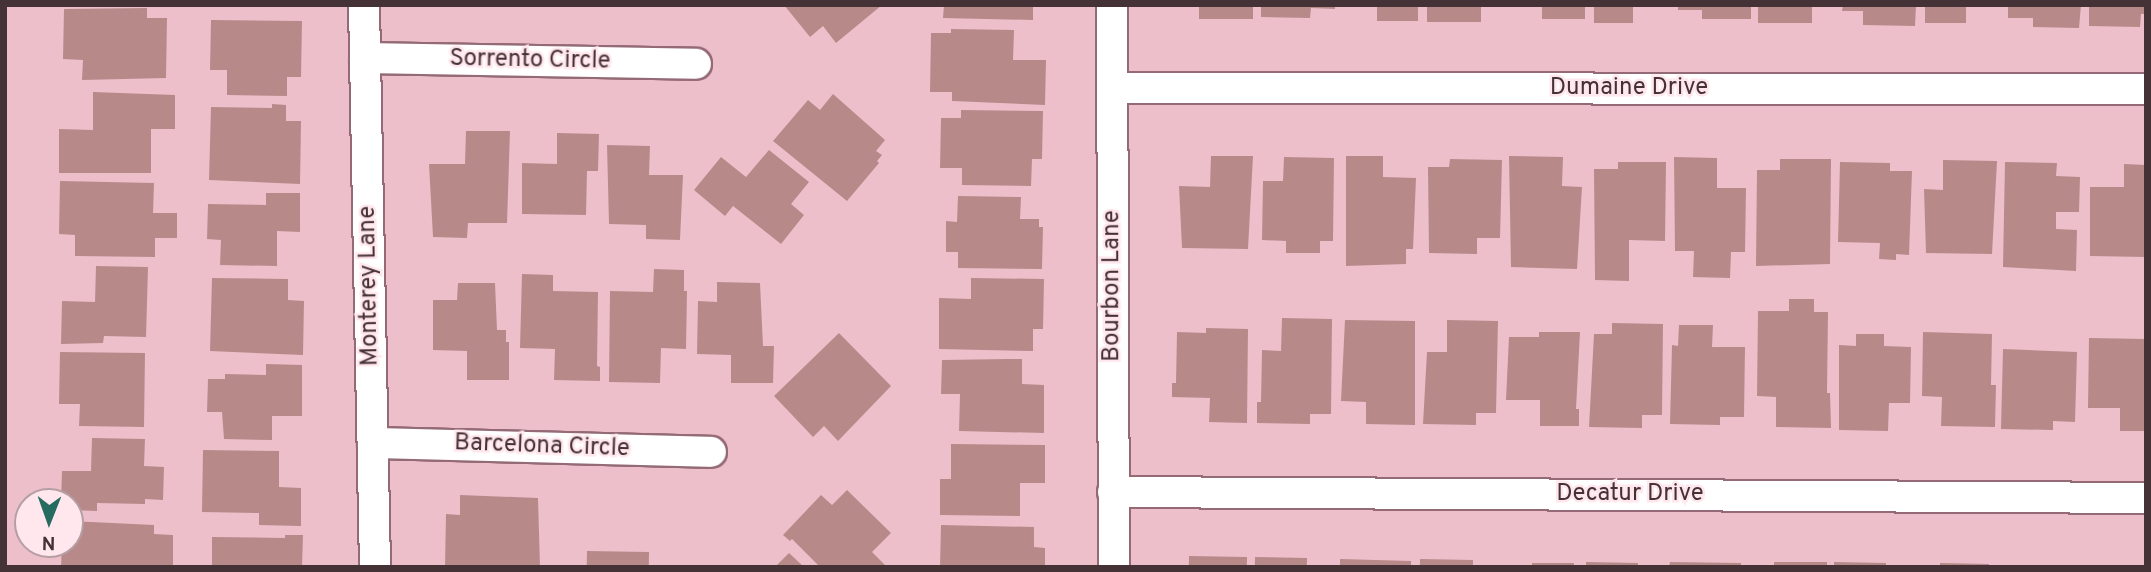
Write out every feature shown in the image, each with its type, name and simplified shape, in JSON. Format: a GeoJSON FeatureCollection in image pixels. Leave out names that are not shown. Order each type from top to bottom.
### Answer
{"type":"FeatureCollection","features":[{"type":"Feature","properties":{"kind":"street","name":"Monterey Lane"},"geometry":{"type":"LineString","coordinates":[[364,5],[375,567]]}},
{"type":"Feature","properties":{"kind":"street","name":"Bourbon Lane"},"geometry":{"type":"LineString","coordinates":[[1112,5],[1114,567]]}},
{"type":"Feature","properties":{"kind":"street","name":"Sorrento Circle"},"geometry":{"type":"LineString","coordinates":[[365,58],[696,64]]}},
{"type":"Feature","properties":{"kind":"street","name":"Dumaine Drive"},"geometry":{"type":"LineString","coordinates":[[1112,88],[2146,89]]}},
{"type":"Feature","properties":{"kind":"street","name":"Barcelona Circle"},"geometry":{"type":"LineString","coordinates":[[373,443],[711,452]]}},
{"type":"Feature","properties":{"kind":"street","name":"Decatur Drive"},"geometry":{"type":"LineString","coordinates":[[1113,492],[2146,498]]}},
{"type":"Feature","properties":{"kind":"building"},"geometry":{"type":"Polygon","coordinates":[[[784,5],[882,5],[836,43],[823,26],[810,37],[784,5]]]}},
{"type":"Feature","properties":{"kind":"building"},"geometry":{"type":"Polygon","coordinates":[[[944,5],[1033,5],[1033,20],[943,18],[944,5]]]}},
{"type":"Feature","properties":{"kind":"building"},"geometry":{"type":"Polygon","coordinates":[[[1199,5],[1253,5],[1253,19],[1199,19],[1199,5]]]}},
{"type":"Feature","properties":{"kind":"building"},"geometry":{"type":"Polygon","coordinates":[[[1261,5],[1335,5],[1335,9],[1311,8],[1310,18],[1261,17],[1261,5]]]}},
{"type":"Feature","properties":{"kind":"building"},"geometry":{"type":"Polygon","coordinates":[[[1377,5],[1418,5],[1418,21],[1377,21],[1377,5]]]}},
{"type":"Feature","properties":{"kind":"building"},"geometry":{"type":"Polygon","coordinates":[[[1427,5],[1481,5],[1481,22],[1427,22],[1427,5]]]}},
{"type":"Feature","properties":{"kind":"building"},"geometry":{"type":"Polygon","coordinates":[[[1542,5],[1585,5],[1585,19],[1542,19],[1542,5]]]}},
{"type":"Feature","properties":{"kind":"building"},"geometry":{"type":"Polygon","coordinates":[[[1594,5],[1633,5],[1633,23],[1594,23],[1594,5]]]}},
{"type":"Feature","properties":{"kind":"building"},"geometry":{"type":"Polygon","coordinates":[[[1678,5],[1751,5],[1751,19],[1702,19],[1702,10],[1678,10],[1678,5]]]}},
{"type":"Feature","properties":{"kind":"building"},"geometry":{"type":"Polygon","coordinates":[[[1758,5],[1812,5],[1812,23],[1758,23],[1758,5]]]}},
{"type":"Feature","properties":{"kind":"building"},"geometry":{"type":"Polygon","coordinates":[[[1843,5],[1916,5],[1915,26],[1863,25],[1863,11],[1842,11],[1843,5]]]}},
{"type":"Feature","properties":{"kind":"building"},"geometry":{"type":"Polygon","coordinates":[[[1925,5],[1966,5],[1966,23],[1925,23],[1925,5]]]}},
{"type":"Feature","properties":{"kind":"building"},"geometry":{"type":"Polygon","coordinates":[[[2008,5],[2081,5],[2079,28],[2033,27],[2033,18],[2008,18],[2008,5]]]}},
{"type":"Feature","properties":{"kind":"building"},"geometry":{"type":"Polygon","coordinates":[[[2089,5],[2146,5],[2146,14],[2141,14],[2140,27],[2089,26],[2089,5]]]}},
{"type":"Feature","properties":{"kind":"building"},"geometry":{"type":"Polygon","coordinates":[[[147,8],[147,18],[167,18],[166,78],[82,80],[83,60],[63,59],[64,9],[147,8]]]}},
{"type":"Feature","properties":{"kind":"building"},"geometry":{"type":"Polygon","coordinates":[[[211,20],[302,21],[301,77],[287,77],[287,96],[227,95],[227,70],[210,70],[211,20]]]}},
{"type":"Feature","properties":{"kind":"building"},"geometry":{"type":"Polygon","coordinates":[[[951,29],[1014,30],[1013,60],[1046,60],[1045,105],[952,101],[952,92],[930,92],[931,33],[951,33],[951,29]]]}},
{"type":"Feature","properties":{"kind":"building"},"geometry":{"type":"Polygon","coordinates":[[[93,92],[175,95],[175,129],[151,129],[151,173],[59,173],[59,129],[93,130],[93,92]]]}},
{"type":"Feature","properties":{"kind":"building"},"geometry":{"type":"Polygon","coordinates":[[[833,94],[885,140],[876,151],[882,155],[877,161],[879,163],[847,201],[773,141],[808,100],[820,110],[833,94]]]}},
{"type":"Feature","properties":{"kind":"building"},"geometry":{"type":"Polygon","coordinates":[[[272,104],[286,105],[286,121],[301,121],[300,184],[209,180],[211,107],[272,108],[272,104]]]}},
{"type":"Feature","properties":{"kind":"building"},"geometry":{"type":"Polygon","coordinates":[[[961,110],[1043,111],[1042,159],[1032,159],[1031,186],[962,185],[962,168],[940,168],[941,118],[961,118],[961,110]]]}},
{"type":"Feature","properties":{"kind":"building"},"geometry":{"type":"Polygon","coordinates":[[[466,131],[510,131],[507,223],[468,223],[467,238],[433,237],[429,164],[465,164],[466,131]]]}},
{"type":"Feature","properties":{"kind":"building"},"geometry":{"type":"Polygon","coordinates":[[[557,133],[599,134],[598,171],[587,171],[586,215],[522,214],[522,163],[557,164],[557,133]]]}},
{"type":"Feature","properties":{"kind":"building"},"geometry":{"type":"Polygon","coordinates":[[[607,145],[650,146],[649,175],[683,175],[680,240],[646,239],[646,225],[609,224],[607,145]]]}},
{"type":"Feature","properties":{"kind":"building"},"geometry":{"type":"Polygon","coordinates":[[[769,150],[809,182],[791,204],[804,215],[781,244],[733,206],[725,216],[694,190],[721,157],[746,177],[769,150]]]}},
{"type":"Feature","properties":{"kind":"building"},"geometry":{"type":"Polygon","coordinates":[[[1211,156],[1253,156],[1248,249],[1182,248],[1179,186],[1210,187],[1211,156]]]}},
{"type":"Feature","properties":{"kind":"building"},"geometry":{"type":"Polygon","coordinates":[[[1346,156],[1383,156],[1383,177],[1416,178],[1413,249],[1406,249],[1406,264],[1346,266],[1346,156]]]}},
{"type":"Feature","properties":{"kind":"building"},"geometry":{"type":"Polygon","coordinates":[[[1509,156],[1563,157],[1562,186],[1582,187],[1577,269],[1511,267],[1509,156]]]}},
{"type":"Feature","properties":{"kind":"building"},"geometry":{"type":"Polygon","coordinates":[[[1284,157],[1334,158],[1333,241],[1320,241],[1320,253],[1286,253],[1286,241],[1262,240],[1263,181],[1283,181],[1284,157]]]}},
{"type":"Feature","properties":{"kind":"building"},"geometry":{"type":"Polygon","coordinates":[[[1674,157],[1717,158],[1717,188],[1746,188],[1745,252],[1731,252],[1730,278],[1693,277],[1694,251],[1675,251],[1674,157]]]}},
{"type":"Feature","properties":{"kind":"building"},"geometry":{"type":"Polygon","coordinates":[[[1450,159],[1502,160],[1500,238],[1477,238],[1477,254],[1429,253],[1428,167],[1449,167],[1450,159]]]}},
{"type":"Feature","properties":{"kind":"building"},"geometry":{"type":"Polygon","coordinates":[[[1780,159],[1831,159],[1830,264],[1756,266],[1757,170],[1780,170],[1780,159]]]}},
{"type":"Feature","properties":{"kind":"building"},"geometry":{"type":"Polygon","coordinates":[[[1943,160],[1997,161],[1992,254],[1926,253],[1924,189],[1943,190],[1943,160]]]}},
{"type":"Feature","properties":{"kind":"building"},"geometry":{"type":"Polygon","coordinates":[[[1618,162],[1666,162],[1665,241],[1629,240],[1629,281],[1595,280],[1594,169],[1618,169],[1618,162]]]}},
{"type":"Feature","properties":{"kind":"building"},"geometry":{"type":"Polygon","coordinates":[[[1840,162],[1890,163],[1890,171],[1912,171],[1909,255],[1896,254],[1896,260],[1879,259],[1880,243],[1838,242],[1840,162]]]}},
{"type":"Feature","properties":{"kind":"building"},"geometry":{"type":"Polygon","coordinates":[[[2005,162],[2057,163],[2056,176],[2080,177],[2079,212],[2056,212],[2056,229],[2077,230],[2076,271],[2003,267],[2005,162]]]}},
{"type":"Feature","properties":{"kind":"building"},"geometry":{"type":"Polygon","coordinates":[[[2124,164],[2146,165],[2146,257],[2090,256],[2090,187],[2124,187],[2124,164]]]}},
{"type":"Feature","properties":{"kind":"building"},"geometry":{"type":"Polygon","coordinates":[[[60,181],[154,183],[153,213],[177,213],[177,238],[155,238],[155,257],[75,256],[75,235],[59,234],[60,181]]]}},
{"type":"Feature","properties":{"kind":"building"},"geometry":{"type":"Polygon","coordinates":[[[266,193],[300,193],[300,232],[277,231],[277,266],[220,265],[221,240],[207,239],[208,204],[266,205],[266,193]]]}},
{"type":"Feature","properties":{"kind":"building"},"geometry":{"type":"Polygon","coordinates":[[[958,196],[1021,197],[1020,219],[1039,219],[1039,227],[1043,227],[1042,269],[958,268],[958,252],[946,252],[946,221],[957,222],[958,196]]]}},
{"type":"Feature","properties":{"kind":"building"},"geometry":{"type":"Polygon","coordinates":[[[96,266],[148,267],[146,337],[104,336],[103,343],[61,344],[62,301],[95,302],[96,266]]]}},
{"type":"Feature","properties":{"kind":"building"},"geometry":{"type":"Polygon","coordinates":[[[654,269],[684,270],[684,291],[687,291],[686,349],[661,348],[660,383],[609,382],[610,291],[653,292],[654,269]]]}},
{"type":"Feature","properties":{"kind":"building"},"geometry":{"type":"Polygon","coordinates":[[[522,274],[553,275],[553,291],[598,292],[597,366],[600,367],[600,381],[554,380],[555,349],[520,348],[522,274]]]}},
{"type":"Feature","properties":{"kind":"building"},"geometry":{"type":"Polygon","coordinates":[[[212,278],[288,279],[288,300],[304,301],[303,355],[210,351],[212,278]]]}},
{"type":"Feature","properties":{"kind":"building"},"geometry":{"type":"Polygon","coordinates":[[[971,278],[1044,279],[1043,329],[1033,329],[1033,351],[939,349],[939,298],[971,299],[971,278]]]}},
{"type":"Feature","properties":{"kind":"building"},"geometry":{"type":"Polygon","coordinates":[[[717,282],[760,283],[763,346],[774,346],[773,383],[731,383],[731,355],[697,354],[698,301],[717,302],[717,282]]]}},
{"type":"Feature","properties":{"kind":"building"},"geometry":{"type":"Polygon","coordinates":[[[458,283],[495,283],[497,330],[506,330],[506,342],[509,342],[509,380],[467,380],[467,351],[433,350],[433,300],[457,300],[458,283]]]}},
{"type":"Feature","properties":{"kind":"building"},"geometry":{"type":"Polygon","coordinates":[[[1789,299],[1814,299],[1814,312],[1828,312],[1827,393],[1830,393],[1831,428],[1776,427],[1776,397],[1757,396],[1758,311],[1789,311],[1789,299]]]}},
{"type":"Feature","properties":{"kind":"building"},"geometry":{"type":"Polygon","coordinates":[[[1282,318],[1332,319],[1331,414],[1310,414],[1310,424],[1257,423],[1257,402],[1261,402],[1262,350],[1281,351],[1282,318]]]}},
{"type":"Feature","properties":{"kind":"building"},"geometry":{"type":"Polygon","coordinates":[[[1345,320],[1415,321],[1415,425],[1366,424],[1366,402],[1341,401],[1345,320]]]}},
{"type":"Feature","properties":{"kind":"building"},"geometry":{"type":"Polygon","coordinates":[[[1447,320],[1498,321],[1496,413],[1476,413],[1476,425],[1423,424],[1427,352],[1447,352],[1447,320]]]}},
{"type":"Feature","properties":{"kind":"building"},"geometry":{"type":"Polygon","coordinates":[[[1612,323],[1663,324],[1662,415],[1642,415],[1642,428],[1589,427],[1594,334],[1612,334],[1612,323]]]}},
{"type":"Feature","properties":{"kind":"building"},"geometry":{"type":"Polygon","coordinates":[[[1679,325],[1713,325],[1712,347],[1745,347],[1744,417],[1720,417],[1720,425],[1670,424],[1672,345],[1678,346],[1679,325]]]}},
{"type":"Feature","properties":{"kind":"building"},"geometry":{"type":"Polygon","coordinates":[[[1206,328],[1248,329],[1247,423],[1209,422],[1210,398],[1172,397],[1172,383],[1176,383],[1177,332],[1206,333],[1206,328]]]}},
{"type":"Feature","properties":{"kind":"building"},"geometry":{"type":"Polygon","coordinates":[[[1539,332],[1580,332],[1576,409],[1579,409],[1579,426],[1540,426],[1540,400],[1506,400],[1509,337],[1539,337],[1539,332]]]}},
{"type":"Feature","properties":{"kind":"building"},"geometry":{"type":"Polygon","coordinates":[[[1923,332],[1992,334],[1991,385],[1996,385],[1995,427],[1941,426],[1942,397],[1922,396],[1923,332]]]}},
{"type":"Feature","properties":{"kind":"building"},"geometry":{"type":"Polygon","coordinates":[[[839,333],[891,386],[838,441],[824,426],[813,437],[774,396],[839,333]]]}},
{"type":"Feature","properties":{"kind":"building"},"geometry":{"type":"Polygon","coordinates":[[[1856,334],[1884,334],[1884,346],[1911,347],[1910,403],[1889,403],[1888,431],[1839,430],[1839,345],[1856,346],[1856,334]]]}},
{"type":"Feature","properties":{"kind":"building"},"geometry":{"type":"Polygon","coordinates":[[[2089,338],[2146,339],[2146,431],[2120,431],[2120,408],[2088,408],[2089,338]]]}},
{"type":"Feature","properties":{"kind":"building"},"geometry":{"type":"Polygon","coordinates":[[[2003,349],[2077,352],[2075,422],[2053,421],[2053,430],[2001,429],[2003,349]]]}},
{"type":"Feature","properties":{"kind":"building"},"geometry":{"type":"Polygon","coordinates":[[[60,352],[145,353],[144,427],[79,426],[80,404],[59,404],[60,352]]]}},
{"type":"Feature","properties":{"kind":"building"},"geometry":{"type":"Polygon","coordinates":[[[1022,359],[1022,384],[1044,385],[1044,433],[959,431],[960,394],[941,394],[942,360],[1022,359]]]}},
{"type":"Feature","properties":{"kind":"building"},"geometry":{"type":"Polygon","coordinates":[[[266,364],[302,365],[302,416],[272,416],[272,440],[224,439],[222,412],[207,412],[208,379],[225,379],[225,374],[266,375],[266,364]]]}},
{"type":"Feature","properties":{"kind":"building"},"geometry":{"type":"Polygon","coordinates":[[[92,438],[145,439],[144,466],[164,467],[163,500],[145,499],[145,504],[97,503],[97,511],[84,511],[84,488],[61,488],[62,471],[91,471],[92,438]]]}},
{"type":"Feature","properties":{"kind":"building"},"geometry":{"type":"Polygon","coordinates":[[[951,444],[1045,445],[1045,483],[1020,483],[1020,516],[940,515],[940,479],[951,479],[951,444]]]}},
{"type":"Feature","properties":{"kind":"building"},"geometry":{"type":"Polygon","coordinates":[[[203,450],[279,451],[279,487],[301,488],[301,526],[259,525],[259,513],[202,512],[203,450]]]}},
{"type":"Feature","properties":{"kind":"building"},"geometry":{"type":"Polygon","coordinates":[[[847,490],[891,533],[872,552],[885,565],[883,567],[820,567],[792,539],[790,541],[783,535],[821,495],[832,505],[847,490]]]}},
{"type":"Feature","properties":{"kind":"building"},"geometry":{"type":"Polygon","coordinates":[[[460,495],[538,498],[540,567],[445,567],[446,514],[460,515],[460,495]]]}},
{"type":"Feature","properties":{"kind":"building"},"geometry":{"type":"Polygon","coordinates":[[[84,522],[154,525],[154,534],[173,535],[173,567],[61,567],[61,558],[84,558],[84,522]]]}},
{"type":"Feature","properties":{"kind":"building"},"geometry":{"type":"Polygon","coordinates":[[[941,525],[1034,527],[1034,547],[1045,548],[1045,567],[940,567],[941,525]]]}},
{"type":"Feature","properties":{"kind":"building"},"geometry":{"type":"Polygon","coordinates":[[[285,535],[303,535],[302,567],[212,567],[212,537],[285,538],[285,535]]]}},
{"type":"Feature","properties":{"kind":"building"},"geometry":{"type":"Polygon","coordinates":[[[587,551],[649,552],[649,567],[587,567],[587,551]]]}},
{"type":"Feature","properties":{"kind":"building"},"geometry":{"type":"Polygon","coordinates":[[[789,553],[804,567],[775,567],[789,553]]]}},
{"type":"Feature","properties":{"kind":"building"},"geometry":{"type":"Polygon","coordinates":[[[1189,556],[1247,557],[1247,567],[1189,567],[1189,556]]]}},
{"type":"Feature","properties":{"kind":"building"},"geometry":{"type":"Polygon","coordinates":[[[1255,557],[1307,558],[1307,567],[1255,567],[1255,557]]]}},
{"type":"Feature","properties":{"kind":"building"},"geometry":{"type":"Polygon","coordinates":[[[1340,559],[1411,561],[1411,567],[1340,567],[1340,559]]]}},
{"type":"Feature","properties":{"kind":"building"},"geometry":{"type":"Polygon","coordinates":[[[1420,559],[1473,560],[1473,567],[1420,567],[1420,559]]]}},
{"type":"Feature","properties":{"kind":"building"},"geometry":{"type":"Polygon","coordinates":[[[1586,562],[1638,563],[1638,567],[1586,567],[1586,562]]]}},
{"type":"Feature","properties":{"kind":"building"},"geometry":{"type":"Polygon","coordinates":[[[1670,562],[1741,563],[1741,567],[1669,567],[1670,562]]]}},
{"type":"Feature","properties":{"kind":"building"},"geometry":{"type":"Polygon","coordinates":[[[1774,562],[1827,562],[1827,567],[1774,567],[1774,562]]]}},
{"type":"Feature","properties":{"kind":"building"},"geometry":{"type":"Polygon","coordinates":[[[1834,562],[1886,563],[1886,567],[1834,567],[1834,562]]]}},
{"type":"Feature","properties":{"kind":"building"},"geometry":{"type":"Polygon","coordinates":[[[1532,563],[1574,563],[1574,567],[1532,567],[1532,563]]]}},
{"type":"Feature","properties":{"kind":"building"},"geometry":{"type":"Polygon","coordinates":[[[1940,563],[1989,564],[1989,567],[1940,567],[1940,563]]]}}]}
